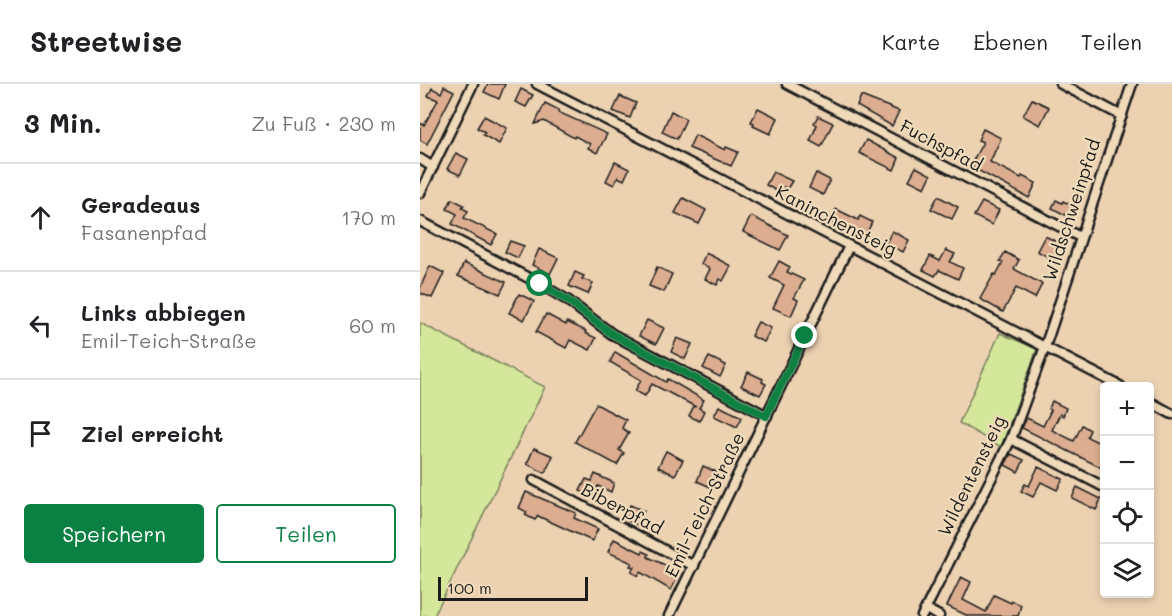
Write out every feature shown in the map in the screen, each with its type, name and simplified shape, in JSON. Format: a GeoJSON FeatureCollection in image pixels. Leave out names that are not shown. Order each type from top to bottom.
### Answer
{"type":"FeatureCollection","features":[{"type":"Feature","properties":{"kind":"street"},"geometry":{"type":"LineString","coordinates":[[420,193],[473,84]]}},
{"type":"Feature","properties":{"kind":"street","name":"Kaninchensteig"},"geometry":{"type":"LineString","coordinates":[[537,84],[1111,382]]}},
{"type":"Feature","properties":{"kind":"street","name":"Fuchspfad"},"geometry":{"type":"LineString","coordinates":[[787,84],[1080,237]]}},
{"type":"Feature","properties":{"kind":"street"},"geometry":{"type":"LineString","coordinates":[[1061,84],[1122,116]]}},
{"type":"Feature","properties":{"kind":"street","name":"Wildschweinpfad"},"geometry":{"type":"LineString","coordinates":[[1045,347],[1132,84]]}},
{"type":"Feature","properties":{"kind":"street"},"geometry":{"type":"LineString","coordinates":[[420,159],[433,167]]}},
{"type":"Feature","properties":{"kind":"street"},"geometry":{"type":"LineString","coordinates":[[420,221],[540,284],[567,300],[612,334],[766,416]]}},
{"type":"Feature","properties":{"kind":"street","name":"Emil-Teich-Straße"},"geometry":{"type":"LineString","coordinates":[[669,616],[849,246]]}},
{"type":"Feature","properties":{"kind":"street","name":"Wildentensteig"},"geometry":{"type":"LineString","coordinates":[[924,613],[1011,439],[1045,347]]}},
{"type":"Feature","properties":{"kind":"street"},"geometry":{"type":"LineString","coordinates":[[1154,405],[1172,414]]}},
{"type":"Feature","properties":{"kind":"street"},"geometry":{"type":"LineString","coordinates":[[1011,439],[1100,485]]}},
{"type":"Feature","properties":{"kind":"street","name":"Biberpfad"},"geometry":{"type":"LineString","coordinates":[[534,480],[694,566]]}},
{"type":"Feature","properties":{"kind":"street"},"geometry":{"type":"LineString","coordinates":[[924,613],[939,616]]}},
{"type":"Feature","properties":{"kind":"green space"},"geometry":{"type":"Polygon","coordinates":[[[420,323],[545,387],[434,616],[420,616],[420,323]]]}},
{"type":"Feature","properties":{"kind":"green space"},"geometry":{"type":"Polygon","coordinates":[[[1000,333],[1037,349],[1001,447],[959,423],[1000,333]]]}},
{"type":"Feature","properties":{"kind":"building"},"geometry":{"type":"Polygon","coordinates":[[[488,84],[505,84],[499,99],[484,92],[488,84]]]}},
{"type":"Feature","properties":{"kind":"building"},"geometry":{"type":"Polygon","coordinates":[[[444,86],[454,91],[427,144],[420,140],[420,123],[424,125],[438,100],[428,96],[432,88],[441,93],[444,86]]]}},
{"type":"Feature","properties":{"kind":"building"},"geometry":{"type":"Polygon","coordinates":[[[521,89],[533,95],[526,107],[515,102],[521,89]]]}},
{"type":"Feature","properties":{"kind":"building"},"geometry":{"type":"Polygon","coordinates":[[[620,96],[636,103],[630,118],[613,111],[620,96]]]}},
{"type":"Feature","properties":{"kind":"building"},"geometry":{"type":"Polygon","coordinates":[[[861,96],[899,111],[892,126],[857,106],[861,96]]]}},
{"type":"Feature","properties":{"kind":"building"},"geometry":{"type":"Polygon","coordinates":[[[1032,99],[1049,107],[1040,125],[1023,116],[1032,99]]]}},
{"type":"Feature","properties":{"kind":"building"},"geometry":{"type":"Polygon","coordinates":[[[545,103],[559,110],[558,112],[607,134],[597,153],[588,148],[590,144],[544,121],[535,124],[545,103]]]}},
{"type":"Feature","properties":{"kind":"building"},"geometry":{"type":"Polygon","coordinates":[[[758,108],[778,118],[770,134],[753,126],[754,123],[751,122],[758,108]]]}},
{"type":"Feature","properties":{"kind":"building"},"geometry":{"type":"Polygon","coordinates":[[[671,111],[686,119],[677,139],[662,132],[671,111]]]}},
{"type":"Feature","properties":{"kind":"building"},"geometry":{"type":"Polygon","coordinates":[[[484,116],[507,128],[499,144],[483,135],[485,132],[477,128],[484,116]]]}},
{"type":"Feature","properties":{"kind":"building"},"geometry":{"type":"Polygon","coordinates":[[[818,116],[833,123],[821,147],[810,141],[818,116]]]}},
{"type":"Feature","properties":{"kind":"building"},"geometry":{"type":"Polygon","coordinates":[[[983,129],[1001,138],[990,162],[1036,183],[1029,198],[970,166],[983,142],[978,140],[983,129]]]}},
{"type":"Feature","properties":{"kind":"building"},"geometry":{"type":"Polygon","coordinates":[[[695,135],[725,150],[726,147],[738,152],[731,166],[689,148],[695,135]]]}},
{"type":"Feature","properties":{"kind":"building"},"geometry":{"type":"Polygon","coordinates":[[[866,140],[899,158],[894,170],[859,153],[866,140]]]}},
{"type":"Feature","properties":{"kind":"building"},"geometry":{"type":"Polygon","coordinates":[[[456,153],[468,159],[460,175],[447,169],[456,153]]]}},
{"type":"Feature","properties":{"kind":"building"},"geometry":{"type":"Polygon","coordinates":[[[615,162],[629,169],[624,180],[618,177],[614,185],[606,181],[615,162]]]}},
{"type":"Feature","properties":{"kind":"building"},"geometry":{"type":"Polygon","coordinates":[[[916,167],[931,175],[925,188],[909,180],[916,167]]]}},
{"type":"Feature","properties":{"kind":"building"},"geometry":{"type":"Polygon","coordinates":[[[773,172],[792,181],[787,189],[784,187],[780,193],[766,185],[773,172]]]}},
{"type":"Feature","properties":{"kind":"building"},"geometry":{"type":"Polygon","coordinates":[[[816,173],[830,180],[823,195],[809,188],[816,173]]]}},
{"type":"Feature","properties":{"kind":"building"},"geometry":{"type":"Polygon","coordinates":[[[938,196],[958,207],[952,219],[931,209],[938,196]]]}},
{"type":"Feature","properties":{"kind":"building"},"geometry":{"type":"Polygon","coordinates":[[[683,198],[706,210],[699,224],[675,213],[683,198]]]}},
{"type":"Feature","properties":{"kind":"building"},"geometry":{"type":"Polygon","coordinates":[[[452,199],[464,205],[462,208],[468,211],[464,218],[497,234],[491,245],[452,224],[457,214],[447,209],[452,199]]]}},
{"type":"Feature","properties":{"kind":"building"},"geometry":{"type":"Polygon","coordinates":[[[1056,200],[1077,208],[1071,218],[1052,208],[1056,200]]]}},
{"type":"Feature","properties":{"kind":"building"},"geometry":{"type":"Polygon","coordinates":[[[982,202],[999,210],[992,225],[974,216],[982,202]]]}},
{"type":"Feature","properties":{"kind":"building"},"geometry":{"type":"Polygon","coordinates":[[[836,209],[858,220],[860,216],[872,222],[866,235],[845,225],[843,229],[829,222],[836,209]]]}},
{"type":"Feature","properties":{"kind":"building"},"geometry":{"type":"Polygon","coordinates":[[[751,216],[788,235],[780,250],[743,232],[751,216]]]}},
{"type":"Feature","properties":{"kind":"building"},"geometry":{"type":"Polygon","coordinates":[[[892,231],[909,240],[903,252],[886,243],[892,231]]]}},
{"type":"Feature","properties":{"kind":"building"},"geometry":{"type":"Polygon","coordinates":[[[1045,236],[1061,244],[1052,259],[1037,251],[1045,236]]]}},
{"type":"Feature","properties":{"kind":"building"},"geometry":{"type":"Polygon","coordinates":[[[510,241],[524,246],[518,258],[505,252],[510,241]]]}},
{"type":"Feature","properties":{"kind":"building"},"geometry":{"type":"Polygon","coordinates":[[[539,249],[558,258],[550,274],[532,265],[539,249]]]}},
{"type":"Feature","properties":{"kind":"building"},"geometry":{"type":"Polygon","coordinates":[[[946,250],[955,254],[950,262],[963,268],[958,279],[939,270],[935,276],[923,270],[930,256],[940,261],[946,250]]]}},
{"type":"Feature","properties":{"kind":"building"},"geometry":{"type":"Polygon","coordinates":[[[1005,252],[1019,260],[1014,269],[1042,284],[1035,298],[1016,288],[1003,312],[980,299],[1003,262],[1000,261],[1005,252]]]}},
{"type":"Feature","properties":{"kind":"building"},"geometry":{"type":"Polygon","coordinates":[[[706,253],[731,266],[723,281],[720,279],[717,285],[705,279],[710,269],[701,264],[706,253]]]}},
{"type":"Feature","properties":{"kind":"building"},"geometry":{"type":"Polygon","coordinates":[[[779,261],[790,267],[787,272],[804,280],[794,298],[798,300],[791,316],[773,308],[784,285],[770,278],[779,261]]]}},
{"type":"Feature","properties":{"kind":"building"},"geometry":{"type":"Polygon","coordinates":[[[464,263],[506,282],[500,294],[458,276],[464,263]]]}},
{"type":"Feature","properties":{"kind":"building"},"geometry":{"type":"Polygon","coordinates":[[[430,266],[444,273],[432,298],[420,293],[430,266]]]}},
{"type":"Feature","properties":{"kind":"building"},"geometry":{"type":"Polygon","coordinates":[[[657,267],[672,274],[664,292],[649,286],[657,267]]]}},
{"type":"Feature","properties":{"kind":"building"},"geometry":{"type":"Polygon","coordinates":[[[575,272],[584,276],[582,279],[593,283],[588,294],[569,286],[575,272]]]}},
{"type":"Feature","properties":{"kind":"building"},"geometry":{"type":"Polygon","coordinates":[[[519,294],[534,301],[524,320],[509,313],[519,294]]]}},
{"type":"Feature","properties":{"kind":"building"},"geometry":{"type":"Polygon","coordinates":[[[546,314],[566,325],[567,322],[586,331],[585,333],[596,338],[590,350],[570,340],[566,348],[536,332],[546,314]]]}},
{"type":"Feature","properties":{"kind":"building"},"geometry":{"type":"Polygon","coordinates":[[[647,320],[664,328],[656,344],[639,336],[647,320]]]}},
{"type":"Feature","properties":{"kind":"building"},"geometry":{"type":"Polygon","coordinates":[[[758,322],[771,328],[764,342],[751,336],[758,322]]]}},
{"type":"Feature","properties":{"kind":"building"},"geometry":{"type":"Polygon","coordinates":[[[677,338],[692,344],[685,359],[671,352],[677,338]]]}},
{"type":"Feature","properties":{"kind":"building"},"geometry":{"type":"Polygon","coordinates":[[[615,352],[666,382],[668,379],[704,400],[699,408],[704,411],[699,421],[689,416],[694,406],[696,407],[652,384],[645,396],[635,391],[641,380],[610,362],[615,352]]]}},
{"type":"Feature","properties":{"kind":"building"},"geometry":{"type":"Polygon","coordinates":[[[709,357],[726,365],[720,377],[703,368],[709,357]]]}},
{"type":"Feature","properties":{"kind":"building"},"geometry":{"type":"Polygon","coordinates":[[[748,372],[763,379],[762,382],[766,384],[760,395],[741,386],[748,372]]]}},
{"type":"Feature","properties":{"kind":"building"},"geometry":{"type":"Polygon","coordinates":[[[1052,401],[1066,408],[1063,416],[1060,414],[1052,430],[1074,441],[1082,425],[1090,430],[1087,437],[1100,443],[1100,467],[1022,428],[1027,418],[1043,426],[1051,410],[1049,409],[1052,401]]]}},
{"type":"Feature","properties":{"kind":"building"},"geometry":{"type":"Polygon","coordinates":[[[596,404],[626,420],[622,428],[629,433],[619,450],[624,453],[617,465],[575,442],[596,404]]]}},
{"type":"Feature","properties":{"kind":"building"},"geometry":{"type":"Polygon","coordinates":[[[719,406],[742,417],[737,427],[714,416],[719,406]]]}},
{"type":"Feature","properties":{"kind":"building"},"geometry":{"type":"Polygon","coordinates":[[[534,448],[553,456],[545,473],[527,464],[534,448]]]}},
{"type":"Feature","properties":{"kind":"building"},"geometry":{"type":"Polygon","coordinates":[[[666,451],[683,460],[675,475],[658,467],[666,451]]]}},
{"type":"Feature","properties":{"kind":"building"},"geometry":{"type":"Polygon","coordinates":[[[1011,454],[1024,460],[1018,472],[1005,465],[1011,454]]]}},
{"type":"Feature","properties":{"kind":"building"},"geometry":{"type":"Polygon","coordinates":[[[703,466],[721,474],[715,489],[697,481],[703,466]]]}},
{"type":"Feature","properties":{"kind":"building"},"geometry":{"type":"Polygon","coordinates":[[[1038,467],[1063,479],[1057,490],[1041,482],[1033,497],[1021,491],[1025,484],[1029,486],[1038,467]]]}},
{"type":"Feature","properties":{"kind":"building"},"geometry":{"type":"Polygon","coordinates":[[[595,474],[614,483],[611,492],[598,486],[593,497],[580,491],[586,479],[592,481],[595,474]]]}},
{"type":"Feature","properties":{"kind":"building"},"geometry":{"type":"Polygon","coordinates":[[[1077,487],[1100,498],[1100,501],[1096,510],[1072,498],[1077,487]]]}},
{"type":"Feature","properties":{"kind":"building"},"geometry":{"type":"Polygon","coordinates":[[[526,492],[576,513],[574,518],[598,529],[592,541],[538,516],[535,520],[525,515],[527,512],[519,508],[526,492]]]}},
{"type":"Feature","properties":{"kind":"building"},"geometry":{"type":"Polygon","coordinates":[[[630,505],[644,511],[638,525],[624,519],[630,505]]]}},
{"type":"Feature","properties":{"kind":"building"},"geometry":{"type":"Polygon","coordinates":[[[614,539],[642,553],[643,551],[649,554],[648,557],[680,572],[671,590],[640,572],[638,576],[631,572],[634,567],[630,566],[632,563],[608,552],[614,539]]]}},
{"type":"Feature","properties":{"kind":"building"},"geometry":{"type":"Polygon","coordinates":[[[961,577],[971,582],[963,600],[986,612],[994,595],[1021,605],[1018,616],[968,616],[947,606],[961,577]]]}},
{"type":"Feature","properties":{"kind":"route"},"geometry":{"type":"LineString","coordinates":[[540,284],[567,300],[612,334],[766,416],[805,336]]}}]}
